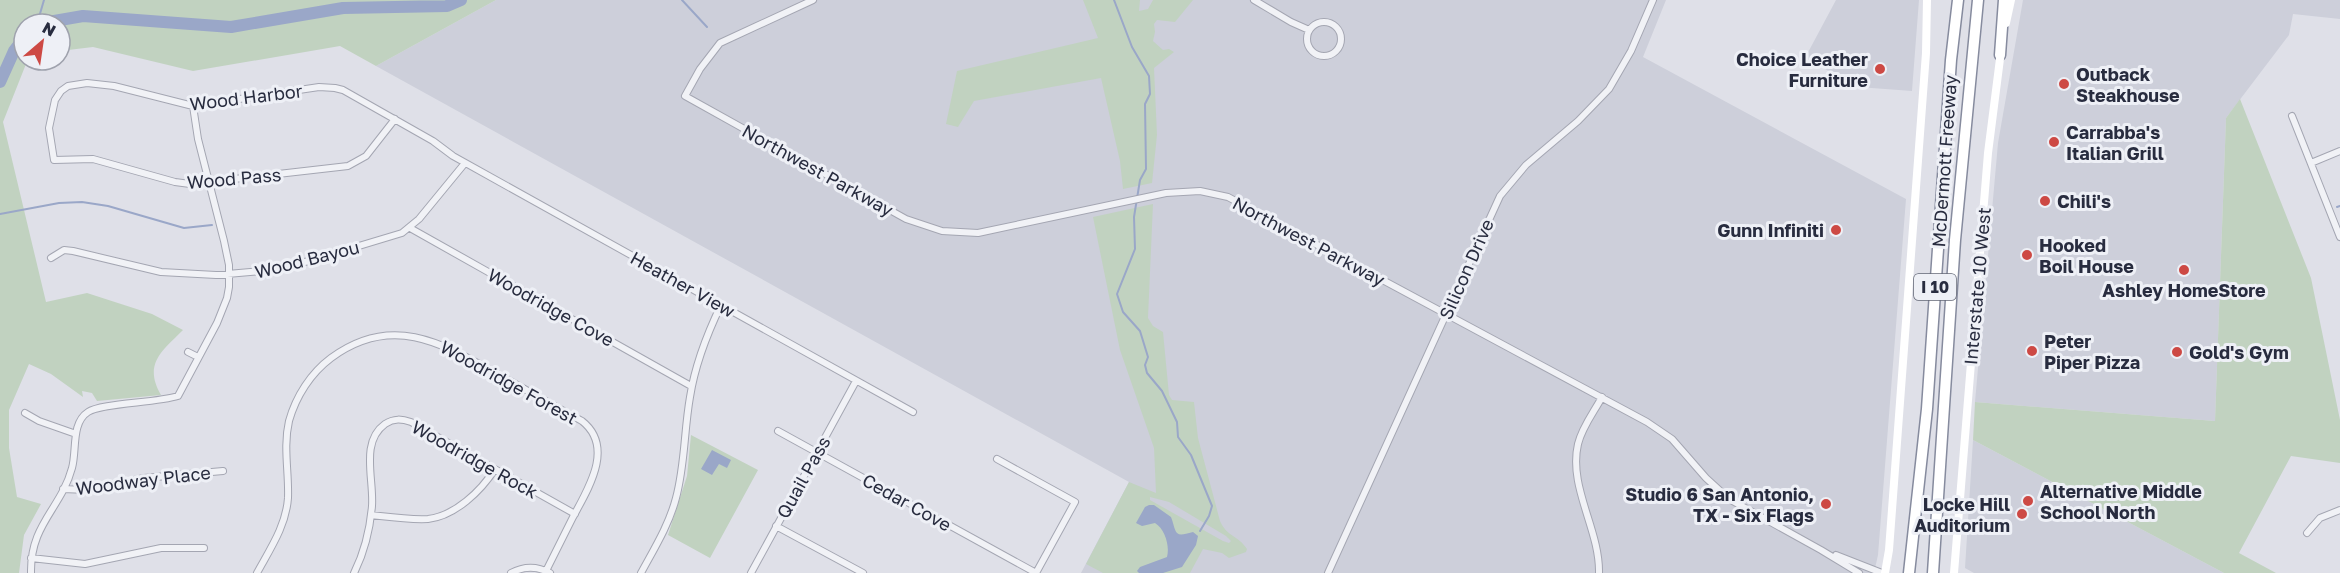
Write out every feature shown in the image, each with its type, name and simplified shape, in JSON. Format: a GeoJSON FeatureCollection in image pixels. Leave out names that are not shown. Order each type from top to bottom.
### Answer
{"type":"FeatureCollection","features":[{"type":"Feature","properties":{"kind":"highway","name":"McDermott Freeway"},"geometry":{"type":"LineString","coordinates":[[1909,573],[1927,409],[1950,72],[1958,0]]}},
{"type":"Feature","properties":{"kind":"highway","name":"McDermott Freeway"},"geometry":{"type":"LineString","coordinates":[[1933,573],[1954,240],[1978,0]]}},
{"type":"Feature","properties":{"kind":"highway"},"geometry":{"type":"LineString","coordinates":[[2001,55],[2004,0]]}},
{"type":"Feature","properties":{"kind":"main road"},"geometry":{"type":"LineString","coordinates":[[1884,573],[1895,471],[1926,53],[1927,0]]}},
{"type":"Feature","properties":{"kind":"main road","name":"Interstate 10 West"},"geometry":{"type":"LineString","coordinates":[[1954,573],[1988,153],[2011,0]]}},
{"type":"Feature","properties":{"kind":"street","name":"Northwest Parkway"},"geometry":{"type":"LineString","coordinates":[[813,0],[720,43],[700,69],[686,96],[906,219],[942,231],[978,233],[1150,196],[1194,191],[1228,197],[1649,423],[1672,439],[1706,478],[1729,499],[1859,573]]}},
{"type":"Feature","properties":{"kind":"street"},"geometry":{"type":"LineString","coordinates":[[1254,0],[1309,30]]}},
{"type":"Feature","properties":{"kind":"street","name":"Silicon Drive"},"geometry":{"type":"LineString","coordinates":[[1328,573],[1500,196],[1526,165],[1578,121],[1609,89],[1631,51],[1653,0]]}},
{"type":"Feature","properties":{"kind":"street"},"geometry":{"type":"LineString","coordinates":[[1320,22],[1333,23],[1341,34],[1340,48],[1329,56],[1315,54],[1307,43],[1309,30],[1320,22]]}},
{"type":"Feature","properties":{"kind":"street","name":"Wood Harbor"},"geometry":{"type":"LineString","coordinates":[[54,160],[49,121],[58,94],[68,86],[87,83],[104,84],[193,106],[325,87],[343,90],[434,141],[453,156]]}},
{"type":"Feature","properties":{"kind":"street"},"geometry":{"type":"LineString","coordinates":[[31,573],[31,558],[40,526],[63,489],[72,468],[76,434],[82,417],[88,411],[98,407],[150,402],[178,396],[217,323],[227,298],[229,275],[224,241],[195,125],[193,106]]}},
{"type":"Feature","properties":{"kind":"street"},"geometry":{"type":"LineString","coordinates":[[2292,116],[2340,237]]}},
{"type":"Feature","properties":{"kind":"street","name":"Wood Pass"},"geometry":{"type":"LineString","coordinates":[[54,160],[93,159],[175,182],[190,183],[348,166],[366,156],[395,119]]}},
{"type":"Feature","properties":{"kind":"street"},"geometry":{"type":"LineString","coordinates":[[2311,163],[2340,151]]}},
{"type":"Feature","properties":{"kind":"street","name":"Heather View"},"geometry":{"type":"LineString","coordinates":[[453,156],[913,412]]}},
{"type":"Feature","properties":{"kind":"street"},"geometry":{"type":"LineString","coordinates":[[410,228],[465,163]]}},
{"type":"Feature","properties":{"kind":"street","name":"Wood Bayou"},"geometry":{"type":"LineString","coordinates":[[51,258],[64,250],[73,250],[161,272],[229,275],[263,272],[309,261],[388,238],[410,228]]}},
{"type":"Feature","properties":{"kind":"street","name":"Woodridge Cove"},"geometry":{"type":"LineString","coordinates":[[410,228],[692,386]]}},
{"type":"Feature","properties":{"kind":"street"},"geometry":{"type":"LineString","coordinates":[[641,573],[660,538],[676,500],[692,386],[707,336],[721,305]]}},
{"type":"Feature","properties":{"kind":"street","name":"Woodridge Forest"},"geometry":{"type":"LineString","coordinates":[[257,573],[279,533],[286,510],[287,433],[298,399],[310,379],[327,362],[357,343],[380,337],[416,336],[438,342],[588,426],[597,442],[596,465],[589,487],[548,572]]}},
{"type":"Feature","properties":{"kind":"street"},"geometry":{"type":"LineString","coordinates":[[188,352],[198,357]]}},
{"type":"Feature","properties":{"kind":"street","name":"Quail Pass"},"geometry":{"type":"LineString","coordinates":[[750,573],[856,381]]}},
{"type":"Feature","properties":{"kind":"street"},"geometry":{"type":"LineString","coordinates":[[1599,573],[1597,549],[1576,462],[1581,435],[1602,398]]}},
{"type":"Feature","properties":{"kind":"street"},"geometry":{"type":"LineString","coordinates":[[25,413],[39,421],[76,434]]}},
{"type":"Feature","properties":{"kind":"street","name":"Woodridge Rock"},"geometry":{"type":"LineString","coordinates":[[354,573],[364,547],[371,515],[370,445],[380,428],[390,421],[402,419],[411,422],[575,514]]}},
{"type":"Feature","properties":{"kind":"street","name":"Cedar Cove"},"geometry":{"type":"LineString","coordinates":[[777,431],[1036,573]]}},
{"type":"Feature","properties":{"kind":"street"},"geometry":{"type":"LineString","coordinates":[[996,459],[1075,502],[1036,573]]}},
{"type":"Feature","properties":{"kind":"street"},"geometry":{"type":"LineString","coordinates":[[371,515],[423,519],[441,516],[477,492],[495,469]]}},
{"type":"Feature","properties":{"kind":"street","name":"Woodway Place"},"geometry":{"type":"LineString","coordinates":[[63,489],[87,490],[144,478],[223,471]]}},
{"type":"Feature","properties":{"kind":"street"},"geometry":{"type":"LineString","coordinates":[[2307,532],[2320,518],[2340,510]]}},
{"type":"Feature","properties":{"kind":"street"},"geometry":{"type":"LineString","coordinates":[[776,526],[854,571],[862,573]]}},
{"type":"Feature","properties":{"kind":"street"},"geometry":{"type":"LineString","coordinates":[[31,558],[85,564],[161,548],[204,548]]}},
{"type":"Feature","properties":{"kind":"street","name":"Northwest Parkway"},"geometry":{"type":"LineString","coordinates":[[1821,550],[1884,573]]}},
{"type":"Feature","properties":{"kind":"street"},"geometry":{"type":"LineString","coordinates":[[512,573],[527,568],[548,572]]}},
{"type":"Feature","properties":{"kind":"shaded area"},"geometry":{"type":"Polygon","coordinates":[[[496,0],[1666,0],[1643,57],[1906,199],[1878,555],[1874,573],[1081,573],[1129,482],[376,66],[496,0]]]}},
{"type":"Feature","properties":{"kind":"shaded area"},"geometry":{"type":"Polygon","coordinates":[[[1836,0],[1919,0],[1912,91],[1858,87],[1805,58],[1836,0]]]}},
{"type":"Feature","properties":{"kind":"shaded area"},"geometry":{"type":"Polygon","coordinates":[[[2023,0],[2340,0],[2340,19],[2293,14],[2289,35],[2226,118],[2215,421],[1975,402],[1998,143],[2023,0]]]}},
{"type":"Feature","properties":{"kind":"shaded area","name":"Alternative Middle School North"},"geometry":{"type":"Polygon","coordinates":[[[1973,440],[2224,573],[1974,573],[1965,568],[1973,440]]]}},
{"type":"Feature","properties":{"kind":"green space"},"geometry":{"type":"Polygon","coordinates":[[[0,0],[496,0],[376,66],[340,46],[193,71],[93,47],[72,50],[72,12],[12,12],[12,72],[23,72],[3,122],[46,302],[87,293],[152,314],[183,330],[157,359],[154,375],[161,395],[97,401],[92,393],[82,391],[83,397],[51,374],[29,364],[9,410],[9,448],[17,497],[41,504],[24,535],[19,573],[0,573],[0,0]]]}},
{"type":"Feature","properties":{"kind":"green space"},"geometry":{"type":"Polygon","coordinates":[[[1083,0],[1140,0],[1139,11],[1148,9],[1153,0],[1193,0],[1175,22],[1157,20],[1154,24],[1153,41],[1163,50],[1169,49],[1174,52],[1154,68],[1157,135],[1152,183],[1123,189],[1120,161],[1101,78],[974,101],[958,127],[946,124],[957,71],[1098,38],[1083,0]]]}},
{"type":"Feature","properties":{"kind":"green space"},"geometry":{"type":"Polygon","coordinates":[[[2240,99],[2311,278],[2340,420],[2340,463],[2291,456],[2239,553],[2276,573],[2224,573],[1973,440],[1975,402],[2215,421],[2226,118],[2240,99]]]}},
{"type":"Feature","properties":{"kind":"green space"},"geometry":{"type":"Polygon","coordinates":[[[1153,204],[1148,318],[1153,326],[1163,332],[1169,395],[1172,400],[1194,402],[1198,438],[1220,521],[1226,530],[1247,549],[1246,552],[1229,558],[1222,553],[1203,549],[1190,573],[1103,573],[1086,564],[1129,482],[1156,493],[1154,448],[1120,350],[1093,217],[1153,204]],[[1150,497],[1150,500],[1223,541],[1229,543],[1231,541],[1226,536],[1169,502],[1150,497]]]}},
{"type":"Feature","properties":{"kind":"green space"},"geometry":{"type":"Polygon","coordinates":[[[691,435],[758,470],[710,558],[668,535],[687,476],[691,435]]]}},
{"type":"Feature","properties":{"kind":"water"},"geometry":{"type":"Polygon","coordinates":[[[712,450],[731,460],[727,468],[719,464],[712,475],[701,469],[712,450]]]}},
{"type":"Feature","properties":{"kind":"water"},"geometry":{"type":"Polygon","coordinates":[[[1154,505],[1171,517],[1177,533],[1193,532],[1198,536],[1196,545],[1182,567],[1163,573],[1139,573],[1137,571],[1140,567],[1167,557],[1168,548],[1162,529],[1155,523],[1142,526],[1136,523],[1145,507],[1154,505]]]}},
{"type":"Feature","properties":{"kind":"waterway"},"geometry":{"type":"LineString","coordinates":[[40,12],[44,0]]}},
{"type":"Feature","properties":{"kind":"waterway"},"geometry":{"type":"LineString","coordinates":[[72,18],[83,16],[231,27],[343,8],[447,6],[461,0]]}},
{"type":"Feature","properties":{"kind":"waterway"},"geometry":{"type":"LineString","coordinates":[[682,0],[707,27]]}},
{"type":"Feature","properties":{"kind":"waterway"},"geometry":{"type":"LineString","coordinates":[[1114,0],[1132,47],[1149,76],[1150,94],[1145,104],[1146,169],[1140,180],[1134,217],[1135,249],[1117,294],[1123,312],[1140,331],[1148,357],[1145,365],[1147,373],[1162,391],[1177,422],[1178,437],[1191,455],[1212,506],[1200,531]]}},
{"type":"Feature","properties":{"kind":"waterway"},"geometry":{"type":"LineString","coordinates":[[0,82],[12,55]]}},
{"type":"Feature","properties":{"kind":"waterway"},"geometry":{"type":"LineString","coordinates":[[0,214],[59,203],[82,202],[108,206],[184,228],[212,225]]}},
{"type":"Feature","properties":{"kind":"place","name":"Choice Leather Furniture"},"geometry":{"type":"Point","coordinates":[1880,69]}},
{"type":"Feature","properties":{"kind":"place","name":"Outback Steakhouse"},"geometry":{"type":"Point","coordinates":[2064,84]}},
{"type":"Feature","properties":{"kind":"place","name":"Carrabba's Italian Grill"},"geometry":{"type":"Point","coordinates":[2054,142]}},
{"type":"Feature","properties":{"kind":"place","name":"Chili's"},"geometry":{"type":"Point","coordinates":[2045,201]}},
{"type":"Feature","properties":{"kind":"place","name":"Gunn Infiniti"},"geometry":{"type":"Point","coordinates":[1836,230]}},
{"type":"Feature","properties":{"kind":"place","name":"Hooked Boil House"},"geometry":{"type":"Point","coordinates":[2027,255]}},
{"type":"Feature","properties":{"kind":"place","name":"Ashley HomeStore"},"geometry":{"type":"Point","coordinates":[2184,270]}},
{"type":"Feature","properties":{"kind":"place","name":"Peter Piper Pizza"},"geometry":{"type":"Point","coordinates":[2032,351]}},
{"type":"Feature","properties":{"kind":"place","name":"Gold's Gym"},"geometry":{"type":"Point","coordinates":[2177,352]}},
{"type":"Feature","properties":{"kind":"place","name":"Alternative Middle School North"},"geometry":{"type":"Point","coordinates":[2028,501]}},
{"type":"Feature","properties":{"kind":"place","name":"Studio 6 San Antonio, TX - Six Flags"},"geometry":{"type":"Point","coordinates":[1826,504]}},
{"type":"Feature","properties":{"kind":"place","name":"Locke Hill Auditorium"},"geometry":{"type":"Point","coordinates":[2022,514]}}]}
